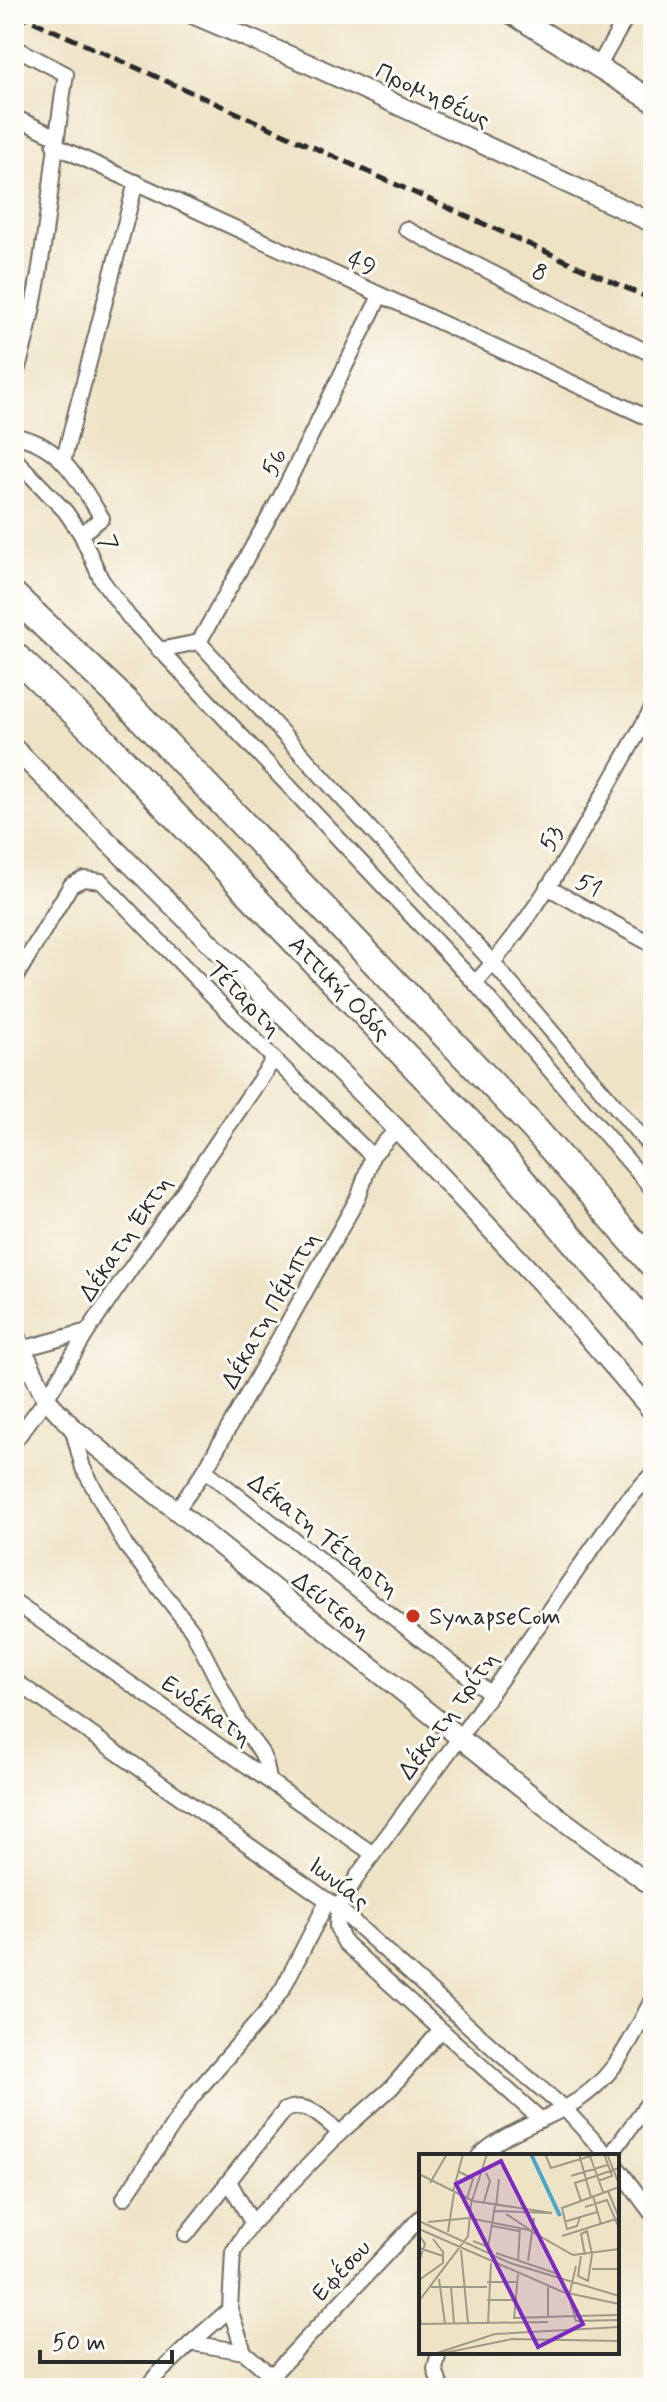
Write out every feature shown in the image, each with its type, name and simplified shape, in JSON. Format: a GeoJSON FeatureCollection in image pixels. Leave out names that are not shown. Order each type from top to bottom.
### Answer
{"type":"FeatureCollection","features":[{"type":"Feature","properties":{"kind":"highway","name":"Αττική Οδός"},"geometry":{"type":"LineString","coordinates":[[14,596],[127,703],[532,1126],[653,1265]]}},
{"type":"Feature","properties":{"kind":"highway","name":"Αττική Οδός"},"geometry":{"type":"LineString","coordinates":[[14,655],[98,735],[501,1156],[653,1333]]}},
{"type":"Feature","properties":{"kind":"main road"},"geometry":{"type":"LineString","coordinates":[[513,14],[653,101]]}},
{"type":"Feature","properties":{"kind":"street","name":"Προμηθέως"},"geometry":{"type":"LineString","coordinates":[[192,14],[653,223]]}},
{"type":"Feature","properties":{"kind":"street"},"geometry":{"type":"LineString","coordinates":[[598,67],[628,14]]}},
{"type":"Feature","properties":{"kind":"street"},"geometry":{"type":"LineString","coordinates":[[14,47],[66,74],[35,300],[14,381]]}},
{"type":"Feature","properties":{"kind":"street","name":"49"},"geometry":{"type":"LineString","coordinates":[[14,117],[136,182],[653,420]]}},
{"type":"Feature","properties":{"kind":"street"},"geometry":{"type":"LineString","coordinates":[[63,462],[136,182]]}},
{"type":"Feature","properties":{"kind":"street","name":"8"},"geometry":{"type":"LineString","coordinates":[[406,229],[653,355]]}},
{"type":"Feature","properties":{"kind":"street","name":"56"},"geometry":{"type":"LineString","coordinates":[[199,642],[280,498],[380,296]]}},
{"type":"Feature","properties":{"kind":"street"},"geometry":{"type":"LineString","coordinates":[[14,436],[43,444],[63,462],[102,518],[81,534]]}},
{"type":"Feature","properties":{"kind":"street","name":"7"},"geometry":{"type":"LineString","coordinates":[[14,458],[47,490],[81,534],[114,600],[475,983],[653,1190]]}},
{"type":"Feature","properties":{"kind":"street"},"geometry":{"type":"LineString","coordinates":[[159,650],[199,642],[493,963],[653,1150]]}},
{"type":"Feature","properties":{"kind":"street","name":"53"},"geometry":{"type":"LineString","coordinates":[[475,983],[507,947],[547,887],[653,707]]}},
{"type":"Feature","properties":{"kind":"street"},"geometry":{"type":"LineString","coordinates":[[14,748],[397,1129],[542,1284],[653,1412]]}},
{"type":"Feature","properties":{"kind":"street","name":"Τέταρτη"},"geometry":{"type":"LineString","coordinates":[[14,980],[71,885],[84,879],[101,881],[372,1156]]}},
{"type":"Feature","properties":{"kind":"street","name":"51"},"geometry":{"type":"LineString","coordinates":[[547,887],[653,945]]}},
{"type":"Feature","properties":{"kind":"street","name":"Δέκατη Έκτη"},"geometry":{"type":"LineString","coordinates":[[14,1442],[274,1059]]}},
{"type":"Feature","properties":{"kind":"street","name":"Δέκατη Πέμπτη"},"geometry":{"type":"LineString","coordinates":[[176,1511],[205,1470],[359,1196],[372,1156],[397,1129]]}},
{"type":"Feature","properties":{"kind":"street"},"geometry":{"type":"LineString","coordinates":[[18,1340],[88,1331]]}},
{"type":"Feature","properties":{"kind":"street","name":"Δεύτερη"},"geometry":{"type":"LineString","coordinates":[[18,1340],[46,1399],[72,1427],[560,1818],[653,1887]]}},
{"type":"Feature","properties":{"kind":"street"},"geometry":{"type":"LineString","coordinates":[[72,1427],[83,1468],[119,1533],[192,1630],[240,1724],[261,1752],[269,1780]]}},
{"type":"Feature","properties":{"kind":"street","name":"Δέκατη Τέταρτη"},"geometry":{"type":"LineString","coordinates":[[205,1470],[491,1694]]}},
{"type":"Feature","properties":{"kind":"street","name":"Δέκατη τρίτη"},"geometry":{"type":"LineString","coordinates":[[124,2198],[192,2097],[268,2010],[333,1904],[460,1737],[623,1505],[653,1473]]}},
{"type":"Feature","properties":{"kind":"street","name":"Ενδέκατη"},"geometry":{"type":"LineString","coordinates":[[14,1602],[373,1854]]}},
{"type":"Feature","properties":{"kind":"street","name":"Ιωνίας"},"geometry":{"type":"LineString","coordinates":[[14,1680],[333,1904],[564,2108],[607,2154]]}},
{"type":"Feature","properties":{"kind":"street"},"geometry":{"type":"LineString","coordinates":[[333,1904],[342,1940],[540,2119]]}},
{"type":"Feature","properties":{"kind":"street"},"geometry":{"type":"LineString","coordinates":[[481,2154],[494,2142],[587,2094],[607,2077],[653,1998]]}},
{"type":"Feature","properties":{"kind":"street"},"geometry":{"type":"LineString","coordinates":[[244,2352],[230,2309],[233,2252],[252,2223],[340,2133],[391,2088],[441,2030]]}},
{"type":"Feature","properties":{"kind":"street"},"geometry":{"type":"LineString","coordinates":[[610,2154],[653,2096]]}},
{"type":"Feature","properties":{"kind":"street"},"geometry":{"type":"LineString","coordinates":[[186,2235],[285,2110],[302,2106],[312,2110],[340,2133]]}},
{"type":"Feature","properties":{"kind":"street"},"geometry":{"type":"LineString","coordinates":[[619,2171],[653,2215]]}},
{"type":"Feature","properties":{"kind":"street"},"geometry":{"type":"LineString","coordinates":[[229,2181],[252,2223]]}},
{"type":"Feature","properties":{"kind":"street","name":"Εφέσου"},"geometry":{"type":"LineString","coordinates":[[260,2388],[419,2219]]}},
{"type":"Feature","properties":{"kind":"street"},"geometry":{"type":"LineString","coordinates":[[148,2388],[191,2343],[230,2309]]}},
{"type":"Feature","properties":{"kind":"street"},"geometry":{"type":"LineString","coordinates":[[191,2343],[244,2352],[271,2375]]}},
{"type":"Feature","properties":{"kind":"street"},"geometry":{"type":"LineString","coordinates":[[439,2354],[435,2369],[441,2388]]}},
{"type":"Feature","properties":{"kind":"railway"},"geometry":{"type":"LineString","coordinates":[[17,14],[653,300]]}},
{"type":"Feature","properties":{"kind":"place","name":"SynapseCom"},"geometry":{"type":"Point","coordinates":[413,1616]}}]}
